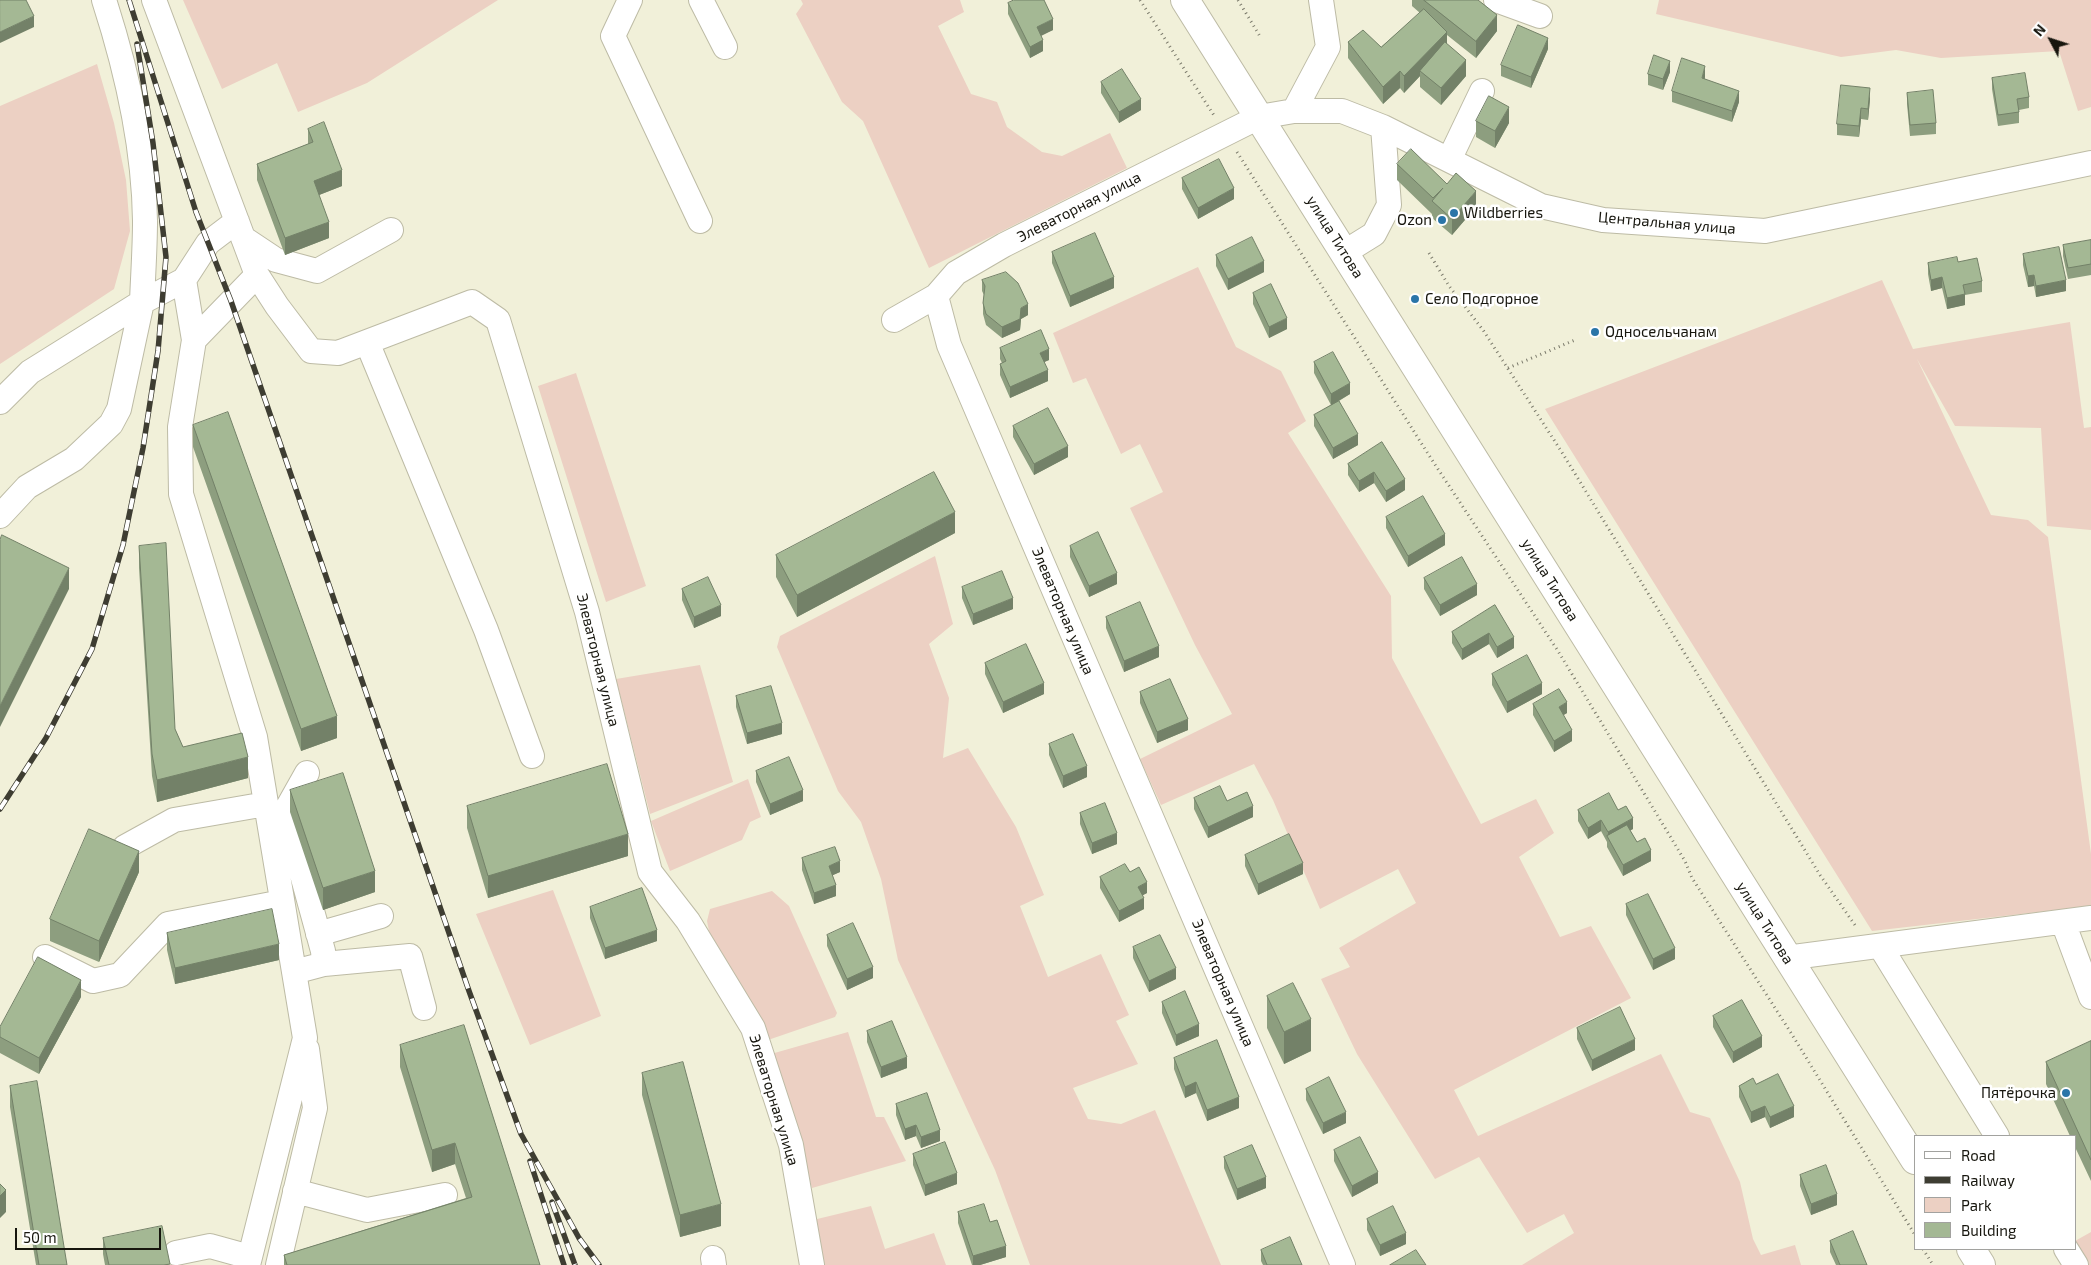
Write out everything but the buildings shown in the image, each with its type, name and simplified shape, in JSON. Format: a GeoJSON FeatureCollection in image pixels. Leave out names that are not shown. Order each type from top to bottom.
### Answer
{"type":"FeatureCollection","features":[{"type":"Feature","properties":{"kind":"main road","name":"улица Титова"},"geometry":{"type":"LineString","coordinates":[[1185,0],[1345,252],[1786,958],[1914,1158]]}},
{"type":"Feature","properties":{"kind":"main road"},"geometry":{"type":"LineString","coordinates":[[1972,1250],[1981,1265]]}},
{"type":"Feature","properties":{"kind":"street"},"geometry":{"type":"LineString","coordinates":[[0,516],[27,487],[74,459],[111,424],[119,409],[142,302],[145,221],[137,130],[117,41],[104,0]]}},
{"type":"Feature","properties":{"kind":"street"},"geometry":{"type":"LineString","coordinates":[[154,0],[257,275],[194,340]]}},
{"type":"Feature","properties":{"kind":"street"},"geometry":{"type":"LineString","coordinates":[[630,0],[613,36],[700,221]]}},
{"type":"Feature","properties":{"kind":"street"},"geometry":{"type":"LineString","coordinates":[[701,0],[725,47]]}},
{"type":"Feature","properties":{"kind":"street"},"geometry":{"type":"LineString","coordinates":[[1294,111],[1328,47],[1321,0]]}},
{"type":"Feature","properties":{"kind":"street"},"geometry":{"type":"LineString","coordinates":[[1511,3],[1540,16]]}},
{"type":"Feature","properties":{"kind":"street"},"geometry":{"type":"LineString","coordinates":[[1448,160],[1482,91]]}},
{"type":"Feature","properties":{"kind":"street","name":"Центральная улица"},"geometry":{"type":"LineString","coordinates":[[1259,116],[1294,111],[1342,111],[1383,127],[1541,206],[1603,220],[1765,231],[2091,163]]}},
{"type":"Feature","properties":{"kind":"street","name":"Элеваторная улица"},"geometry":{"type":"LineString","coordinates":[[1259,116],[1004,245],[956,273],[936,296],[949,345],[1343,1265]]}},
{"type":"Feature","properties":{"kind":"street"},"geometry":{"type":"LineString","coordinates":[[1345,252],[1374,234],[1389,205],[1383,127]]}},
{"type":"Feature","properties":{"kind":"street"},"geometry":{"type":"LineString","coordinates":[[0,402],[30,372],[142,302],[184,280],[208,243],[240,229]]}},
{"type":"Feature","properties":{"kind":"street"},"geometry":{"type":"LineString","coordinates":[[240,229],[276,260],[317,271],[391,230]]}},
{"type":"Feature","properties":{"kind":"street","name":"Элеваторная улица"},"geometry":{"type":"LineString","coordinates":[[257,275],[310,351],[338,353],[472,302],[498,320],[587,612],[650,872],[688,921],[753,1028],[790,1145],[812,1265]]}},
{"type":"Feature","properties":{"kind":"street"},"geometry":{"type":"LineString","coordinates":[[184,280],[194,340],[180,427],[181,494],[255,738],[315,1108],[278,1265]]}},
{"type":"Feature","properties":{"kind":"street"},"geometry":{"type":"LineString","coordinates":[[894,320],[936,296]]}},
{"type":"Feature","properties":{"kind":"street"},"geometry":{"type":"LineString","coordinates":[[367,342],[486,630],[532,756]]}},
{"type":"Feature","properties":{"kind":"street"},"geometry":{"type":"LineString","coordinates":[[307,774],[285,812],[318,934],[324,964]]}},
{"type":"Feature","properties":{"kind":"street"},"geometry":{"type":"LineString","coordinates":[[125,847],[174,820],[266,804]]}},
{"type":"Feature","properties":{"kind":"street"},"geometry":{"type":"LineString","coordinates":[[45,957],[93,981],[120,975],[168,924],[282,902]]}},
{"type":"Feature","properties":{"kind":"street"},"geometry":{"type":"LineString","coordinates":[[318,934],[381,916]]}},
{"type":"Feature","properties":{"kind":"street"},"geometry":{"type":"LineString","coordinates":[[1786,958],[2091,918]]}},
{"type":"Feature","properties":{"kind":"street"},"geometry":{"type":"LineString","coordinates":[[2063,922],[2091,997]]}},
{"type":"Feature","properties":{"kind":"street"},"geometry":{"type":"LineString","coordinates":[[1875,947],[1996,1135]]}},
{"type":"Feature","properties":{"kind":"street"},"geometry":{"type":"LineString","coordinates":[[294,972],[324,964],[410,956],[424,1008]]}},
{"type":"Feature","properties":{"kind":"street"},"geometry":{"type":"LineString","coordinates":[[176,1253],[210,1246],[249,1261],[305,1038]]}},
{"type":"Feature","properties":{"kind":"street"},"geometry":{"type":"LineString","coordinates":[[295,1191],[367,1210],[445,1195]]}},
{"type":"Feature","properties":{"kind":"street"},"geometry":{"type":"LineString","coordinates":[[2067,1250],[2076,1265]]}},
{"type":"Feature","properties":{"kind":"path"},"geometry":{"type":"LineString","coordinates":[[1140,0],[1432,460],[1558,651],[1685,861],[1692,878],[1792,1033],[1914,1233]]}},
{"type":"Feature","properties":{"kind":"path"},"geometry":{"type":"LineString","coordinates":[[1238,0],[1261,38]]}},
{"type":"Feature","properties":{"kind":"path"},"geometry":{"type":"LineString","coordinates":[[1429,253],[1449,286],[1484,330],[1563,454],[1820,875],[1875,947]]}},
{"type":"Feature","properties":{"kind":"path"},"geometry":{"type":"LineString","coordinates":[[1508,368],[1575,340]]}},
{"type":"Feature","properties":{"kind":"path"},"geometry":{"type":"LineString","coordinates":[[1924,1250],[1933,1265]]}},
{"type":"Feature","properties":{"kind":"green space"},"geometry":{"type":"Polygon","coordinates":[[[183,0],[498,0],[367,83],[298,112],[277,63],[222,89],[183,0]]]}},
{"type":"Feature","properties":{"kind":"green space"},"geometry":{"type":"Polygon","coordinates":[[[801,0],[960,0],[964,12],[938,26],[971,94],[997,102],[1007,127],[1042,152],[1062,156],[1110,133],[1127,168],[929,268],[863,121],[842,102],[796,14],[803,4],[801,0]]]}},
{"type":"Feature","properties":{"kind":"green space"},"geometry":{"type":"Polygon","coordinates":[[[1659,0],[2091,0],[2091,107],[2078,111],[2059,51],[1941,58],[1896,50],[1841,57],[1656,14],[1659,0]]]}},
{"type":"Feature","properties":{"kind":"green space"},"geometry":{"type":"Polygon","coordinates":[[[97,64],[114,123],[126,180],[130,231],[114,289],[0,364],[0,106],[97,64]]]}},
{"type":"Feature","properties":{"kind":"green space"},"geometry":{"type":"Polygon","coordinates":[[[1198,267],[1236,347],[1281,371],[1306,421],[1288,433],[1391,596],[1392,658],[1481,824],[1536,799],[1554,833],[1519,857],[1560,937],[1591,926],[1631,998],[1454,1090],[1478,1136],[1661,1054],[1690,1112],[1710,1118],[1740,1182],[1753,1239],[1761,1255],[1795,1245],[1801,1265],[1522,1265],[1574,1233],[1564,1214],[1527,1233],[1479,1157],[1435,1179],[1357,1054],[1321,979],[1350,967],[1339,948],[1416,903],[1398,869],[1320,909],[1273,800],[1254,764],[1161,805],[1140,759],[1232,714],[1195,645],[1130,508],[1163,492],[1140,444],[1121,454],[1086,378],[1073,383],[1053,333],[1198,267]]]}},
{"type":"Feature","properties":{"kind":"green space"},"geometry":{"type":"Polygon","coordinates":[[[1882,280],[1913,349],[2070,322],[2084,428],[2091,427],[2091,530],[2047,526],[2041,428],[1955,426],[1917,359],[1991,515],[2028,520],[2048,537],[2091,854],[2091,906],[1872,931],[1545,409],[1882,280]]]}},
{"type":"Feature","properties":{"kind":"green space"},"geometry":{"type":"Polygon","coordinates":[[[576,373],[646,586],[606,602],[538,386],[576,373]]]}},
{"type":"Feature","properties":{"kind":"green space"},"geometry":{"type":"Polygon","coordinates":[[[935,556],[953,624],[929,644],[949,698],[943,758],[968,748],[1016,827],[1044,895],[1020,906],[1048,977],[1101,954],[1129,1015],[1116,1021],[1138,1064],[1073,1088],[1088,1119],[1121,1124],[1155,1110],[1221,1265],[1030,1265],[995,1170],[898,960],[881,879],[861,822],[838,791],[777,647],[780,636],[935,556]]]}},
{"type":"Feature","properties":{"kind":"green space"},"geometry":{"type":"Polygon","coordinates":[[[700,665],[733,782],[650,814],[616,679],[700,665]]]}},
{"type":"Feature","properties":{"kind":"green space"},"geometry":{"type":"Polygon","coordinates":[[[748,779],[761,817],[750,822],[742,840],[670,871],[651,821],[748,779]]]}},
{"type":"Feature","properties":{"kind":"green space"},"geometry":{"type":"Polygon","coordinates":[[[553,890],[601,1016],[530,1045],[476,914],[553,890]]]}},
{"type":"Feature","properties":{"kind":"green space"},"geometry":{"type":"Polygon","coordinates":[[[772,891],[789,906],[837,1013],[835,1017],[768,1040],[712,946],[707,921],[710,909],[772,891]]]}},
{"type":"Feature","properties":{"kind":"green space"},"geometry":{"type":"Polygon","coordinates":[[[848,1032],[876,1117],[884,1117],[906,1161],[812,1188],[771,1054],[848,1032]]]}},
{"type":"Feature","properties":{"kind":"green space"},"geometry":{"type":"Polygon","coordinates":[[[871,1206],[885,1249],[934,1233],[946,1265],[824,1265],[813,1220],[871,1206]]]}},
{"type":"Feature","properties":{"kind":"green space"},"geometry":{"type":"Polygon","coordinates":[[[2091,1232],[2091,1265],[2087,1265],[2076,1240],[2091,1232]]]}},
{"type":"Feature","properties":{"kind":"railway"},"geometry":{"type":"LineString","coordinates":[[129,0],[196,212],[231,301],[469,991],[521,1134],[579,1238],[599,1265]]}},
{"type":"Feature","properties":{"kind":"railway"},"geometry":{"type":"LineString","coordinates":[[0,809],[46,738],[92,649],[123,545],[143,448],[158,351],[166,257],[153,143],[137,44]]}},
{"type":"Feature","properties":{"kind":"railway"},"geometry":{"type":"LineString","coordinates":[[530,1161],[564,1265]]}},
{"type":"Feature","properties":{"kind":"railway"},"geometry":{"type":"LineString","coordinates":[[552,1202],[575,1265]]}},
{"type":"Feature","properties":{"kind":"place","name":"Wildberries"},"geometry":{"type":"Point","coordinates":[1454,213]}},
{"type":"Feature","properties":{"kind":"place","name":"Ozon"},"geometry":{"type":"Point","coordinates":[1442,220]}},
{"type":"Feature","properties":{"kind":"place","name":"Село Подгорное"},"geometry":{"type":"Point","coordinates":[1415,299]}},
{"type":"Feature","properties":{"kind":"place","name":"Односельчанам"},"geometry":{"type":"Point","coordinates":[1595,332]}},
{"type":"Feature","properties":{"kind":"place","name":"Пятёрочка"},"geometry":{"type":"Point","coordinates":[2066,1093]}}]}
